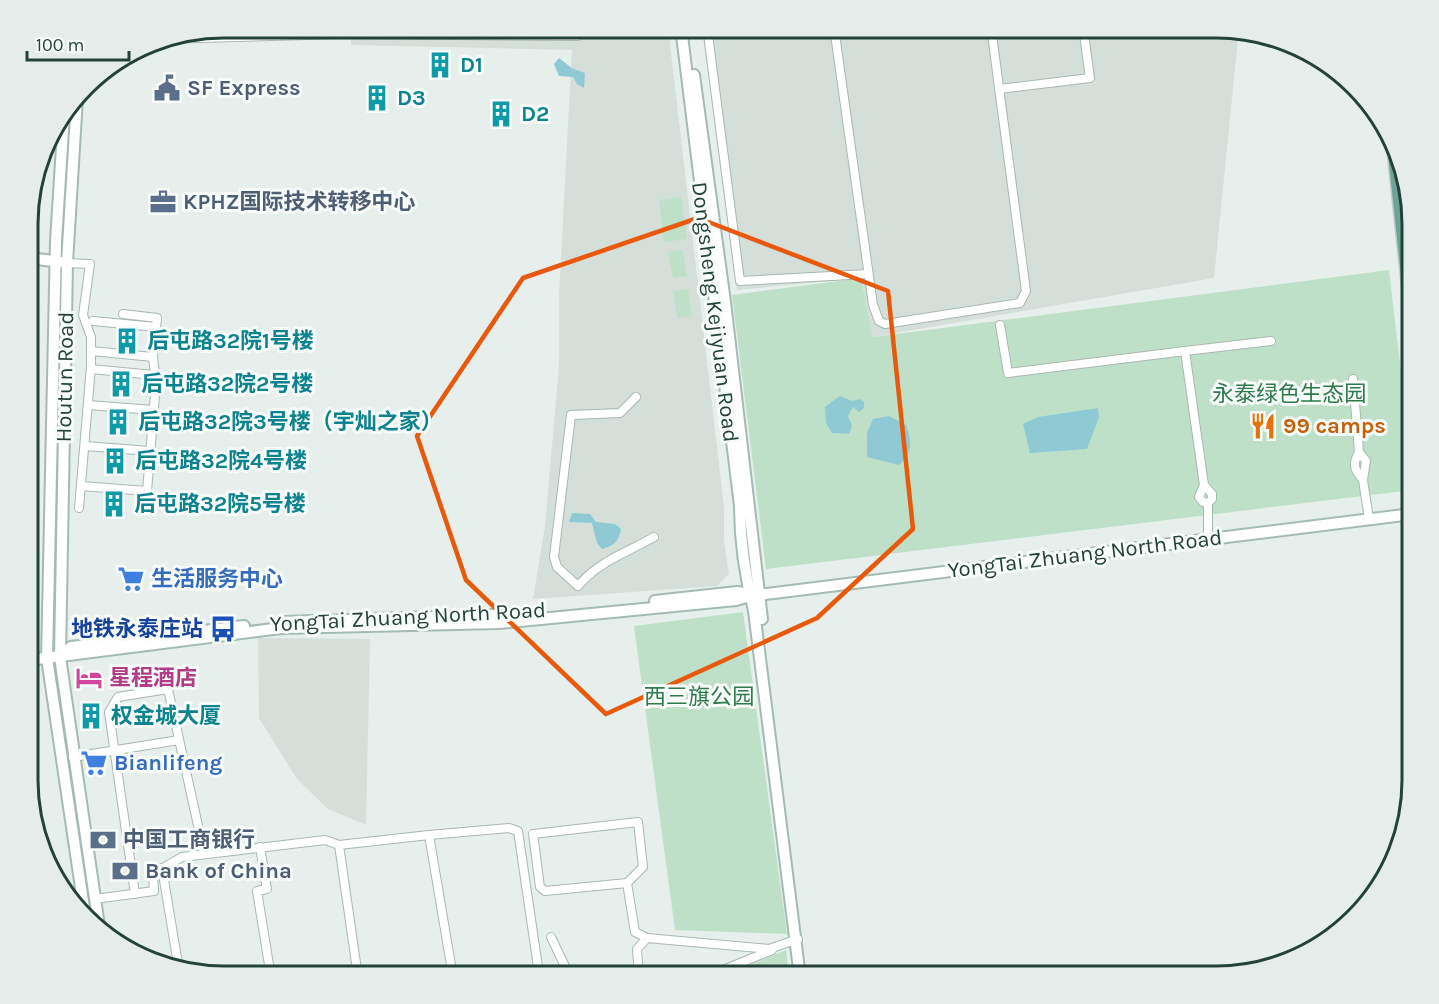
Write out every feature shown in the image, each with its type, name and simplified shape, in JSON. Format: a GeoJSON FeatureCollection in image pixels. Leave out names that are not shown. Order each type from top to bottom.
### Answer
{"type":"FeatureCollection","features":[{"type":"Feature","properties":{"kind":"main road"},"geometry":{"type":"LineString","coordinates":[[1398,187],[1401,219]]}},
{"type":"Feature","properties":{"kind":"street","name":"Dongsheng Kejiyuan Road"},"geometry":{"type":"LineString","coordinates":[[682,38],[740,507],[740,539],[753,595]]}},
{"type":"Feature","properties":{"kind":"street","name":"Dongsheng Kejiyuan Road"},"geometry":{"type":"LineString","coordinates":[[689,38],[725,302],[753,595]]}},
{"type":"Feature","properties":{"kind":"street"},"geometry":{"type":"LineString","coordinates":[[708,38],[740,281],[868,274]]}},
{"type":"Feature","properties":{"kind":"street"},"geometry":{"type":"LineString","coordinates":[[836,38],[875,315],[885,324],[1020,303],[1026,291],[992,38]]}},
{"type":"Feature","properties":{"kind":"street"},"geometry":{"type":"LineString","coordinates":[[999,89],[1090,78],[1085,38]]}},
{"type":"Feature","properties":{"kind":"street","name":"Houtun Road"},"geometry":{"type":"LineString","coordinates":[[61,262],[75,112]]}},
{"type":"Feature","properties":{"kind":"street","name":"Houtun Road"},"geometry":{"type":"LineString","coordinates":[[64,128],[60,657],[98,917]]}},
{"type":"Feature","properties":{"kind":"street"},"geometry":{"type":"LineString","coordinates":[[38,259],[90,264],[83,315],[91,337],[91,369],[79,508]]}},
{"type":"Feature","properties":{"kind":"street"},"geometry":{"type":"LineString","coordinates":[[61,262],[47,658],[78,897]]}},
{"type":"Feature","properties":{"kind":"street"},"geometry":{"type":"LineString","coordinates":[[81,486],[147,491],[157,318],[123,314]]}},
{"type":"Feature","properties":{"kind":"street"},"geometry":{"type":"LineString","coordinates":[[93,321],[156,327]]}},
{"type":"Feature","properties":{"kind":"street"},"geometry":{"type":"LineString","coordinates":[[1000,325],[1008,374],[1271,341]]}},
{"type":"Feature","properties":{"kind":"street"},"geometry":{"type":"LineString","coordinates":[[91,351],[153,357]]}},
{"type":"Feature","properties":{"kind":"street"},"geometry":{"type":"LineString","coordinates":[[1185,351],[1204,485],[1212,494],[1212,500],[1208,503],[1208,538]]}},
{"type":"Feature","properties":{"kind":"street"},"geometry":{"type":"LineString","coordinates":[[91,369],[154,375]]}},
{"type":"Feature","properties":{"kind":"street"},"geometry":{"type":"LineString","coordinates":[[1353,379],[1359,452],[1366,461],[1363,480],[1369,519]]}},
{"type":"Feature","properties":{"kind":"street"},"geometry":{"type":"LineString","coordinates":[[636,397],[620,413],[571,415],[554,557],[556,567],[578,586],[590,572],[617,554],[654,537]]}},
{"type":"Feature","properties":{"kind":"street"},"geometry":{"type":"LineString","coordinates":[[88,405],[153,410]]}},
{"type":"Feature","properties":{"kind":"street"},"geometry":{"type":"LineString","coordinates":[[85,446],[150,451]]}},
{"type":"Feature","properties":{"kind":"street","name":"YongTai Zhuang North Road"},"geometry":{"type":"LineString","coordinates":[[38,659],[281,628],[499,623],[736,600],[753,595],[1401,515]]}},
{"type":"Feature","properties":{"kind":"street"},"geometry":{"type":"LineString","coordinates":[[753,595],[799,966]]}},
{"type":"Feature","properties":{"kind":"street"},"geometry":{"type":"LineString","coordinates":[[753,595],[804,966]]}},
{"type":"Feature","properties":{"kind":"street"},"geometry":{"type":"LineString","coordinates":[[135,894],[109,712],[118,698],[168,689],[204,853]]}},
{"type":"Feature","properties":{"kind":"street"},"geometry":{"type":"LineString","coordinates":[[73,757],[179,740]]}},
{"type":"Feature","properties":{"kind":"street"},"geometry":{"type":"LineString","coordinates":[[638,822],[643,867],[627,884],[545,891],[540,887],[533,834],[638,822]]}},
{"type":"Feature","properties":{"kind":"street"},"geometry":{"type":"LineString","coordinates":[[95,899],[154,891],[153,874],[182,857],[204,853],[325,840],[339,845],[509,828],[518,831],[538,966]]}},
{"type":"Feature","properties":{"kind":"street"},"geometry":{"type":"LineString","coordinates":[[429,835],[451,966]]}},
{"type":"Feature","properties":{"kind":"street"},"geometry":{"type":"LineString","coordinates":[[339,845],[356,966]]}},
{"type":"Feature","properties":{"kind":"street"},"geometry":{"type":"LineString","coordinates":[[260,847],[267,889],[257,891],[269,966]]}},
{"type":"Feature","properties":{"kind":"street"},"geometry":{"type":"LineString","coordinates":[[162,868],[177,960]]}},
{"type":"Feature","properties":{"kind":"street"},"geometry":{"type":"LineString","coordinates":[[627,884],[635,932],[647,938],[769,949],[798,939],[733,966]]}},
{"type":"Feature","properties":{"kind":"street"},"geometry":{"type":"LineString","coordinates":[[551,936],[565,966]]}},
{"type":"Feature","properties":{"kind":"street"},"geometry":{"type":"LineString","coordinates":[[638,966],[637,949],[647,938]]}},
{"type":"Feature","properties":{"kind":"highlighted area"},"geometry":{"type":"Polygon","coordinates":[[[698,218],[888,291],[913,529],[817,618],[606,714],[466,580],[417,436],[523,278],[698,218]]]}},
{"type":"Feature","properties":{"kind":"shaded area"},"geometry":{"type":"Polygon","coordinates":[[[351,38],[669,38],[724,507],[724,541],[729,574],[717,586],[533,599],[545,526],[559,366],[559,295],[572,50],[351,45],[351,38]]]}},
{"type":"Feature","properties":{"kind":"shaded area"},"geometry":{"type":"Polygon","coordinates":[[[703,38],[1238,39],[1214,278],[873,337],[861,278],[737,290],[703,38]]]}},
{"type":"Feature","properties":{"kind":"shaded area"},"geometry":{"type":"Polygon","coordinates":[[[258,638],[370,639],[366,825],[328,809],[297,779],[259,718],[258,638]]]}},
{"type":"Feature","properties":{"kind":"green space"},"geometry":{"type":"Polygon","coordinates":[[[681,197],[687,239],[664,242],[659,200],[681,197]]]}},
{"type":"Feature","properties":{"kind":"green space"},"geometry":{"type":"Polygon","coordinates":[[[683,250],[687,276],[673,278],[668,252],[683,250]]]}},
{"type":"Feature","properties":{"kind":"green space","name":"永泰绿色生态园"},"geometry":{"type":"Polygon","coordinates":[[[1389,270],[1401,372],[1401,491],[766,569],[732,295],[861,278],[873,337],[1389,270]]]}},
{"type":"Feature","properties":{"kind":"green space"},"geometry":{"type":"Polygon","coordinates":[[[688,289],[692,316],[677,318],[673,291],[688,289]]]}},
{"type":"Feature","properties":{"kind":"green space","name":"西三旗公园"},"geometry":{"type":"Polygon","coordinates":[[[743,612],[787,934],[675,930],[634,626],[743,612]]]}},
{"type":"Feature","properties":{"kind":"green space"},"geometry":{"type":"Polygon","coordinates":[[[786,950],[788,966],[747,966],[786,950]]]}},
{"type":"Feature","properties":{"kind":"water"},"geometry":{"type":"Polygon","coordinates":[[[559,58],[573,69],[585,73],[584,88],[577,84],[573,77],[559,76],[554,64],[559,58]]]}},
{"type":"Feature","properties":{"kind":"water"},"geometry":{"type":"Polygon","coordinates":[[[840,396],[852,401],[860,399],[864,402],[864,408],[859,412],[853,407],[848,416],[852,426],[849,434],[832,433],[826,423],[825,407],[840,396]]]}},
{"type":"Feature","properties":{"kind":"water"},"geometry":{"type":"Polygon","coordinates":[[[1098,408],[1099,417],[1087,449],[1030,453],[1023,424],[1038,417],[1098,408]]]}},
{"type":"Feature","properties":{"kind":"water"},"geometry":{"type":"Polygon","coordinates":[[[889,416],[906,425],[909,437],[909,451],[899,465],[867,457],[867,433],[873,419],[889,416]]]}},
{"type":"Feature","properties":{"kind":"water"},"geometry":{"type":"Polygon","coordinates":[[[572,513],[590,514],[596,522],[615,524],[621,529],[619,537],[613,545],[602,549],[597,543],[592,523],[569,522],[572,513]]]}},
{"type":"Feature","properties":{"kind":"place","name":"D1"},"geometry":{"type":"Point","coordinates":[440,65]}},
{"type":"Feature","properties":{"kind":"place","name":"SF Express"},"geometry":{"type":"Point","coordinates":[167,88]}},
{"type":"Feature","properties":{"kind":"place","name":"D3"},"geometry":{"type":"Point","coordinates":[377,98]}},
{"type":"Feature","properties":{"kind":"place","name":"D2"},"geometry":{"type":"Point","coordinates":[501,114]}},
{"type":"Feature","properties":{"kind":"place","name":"KPHZ国际技术转移中心"},"geometry":{"type":"Point","coordinates":[163,202]}},
{"type":"Feature","properties":{"kind":"place","name":"后屯路32院1号楼"},"geometry":{"type":"Point","coordinates":[127,341]}},
{"type":"Feature","properties":{"kind":"place","name":"后屯路32院2号楼"},"geometry":{"type":"Point","coordinates":[121,384]}},
{"type":"Feature","properties":{"kind":"place","name":"后屯路32院3号楼（宇灿之家）"},"geometry":{"type":"Point","coordinates":[118,422]}},
{"type":"Feature","properties":{"kind":"place","name":"99 camps"},"geometry":{"type":"Point","coordinates":[1263,426]}},
{"type":"Feature","properties":{"kind":"place","name":"后屯路32院4号楼"},"geometry":{"type":"Point","coordinates":[115,461]}},
{"type":"Feature","properties":{"kind":"place","name":"后屯路32院5号楼"},"geometry":{"type":"Point","coordinates":[114,504]}},
{"type":"Feature","properties":{"kind":"place","name":"生活服务中心"},"geometry":{"type":"Point","coordinates":[131,579]}},
{"type":"Feature","properties":{"kind":"place","name":"地铁永泰庄站"},"geometry":{"type":"Point","coordinates":[223,629]}},
{"type":"Feature","properties":{"kind":"place","name":"星程酒店"},"geometry":{"type":"Point","coordinates":[89,678]}},
{"type":"Feature","properties":{"kind":"place","name":"权金城大厦"},"geometry":{"type":"Point","coordinates":[91,716]}},
{"type":"Feature","properties":{"kind":"place","name":"Bianlifeng"},"geometry":{"type":"Point","coordinates":[94,763]}},
{"type":"Feature","properties":{"kind":"place","name":"中国工商银行"},"geometry":{"type":"Point","coordinates":[103,840]}},
{"type":"Feature","properties":{"kind":"place","name":"Bank of China"},"geometry":{"type":"Point","coordinates":[125,871]}}]}
